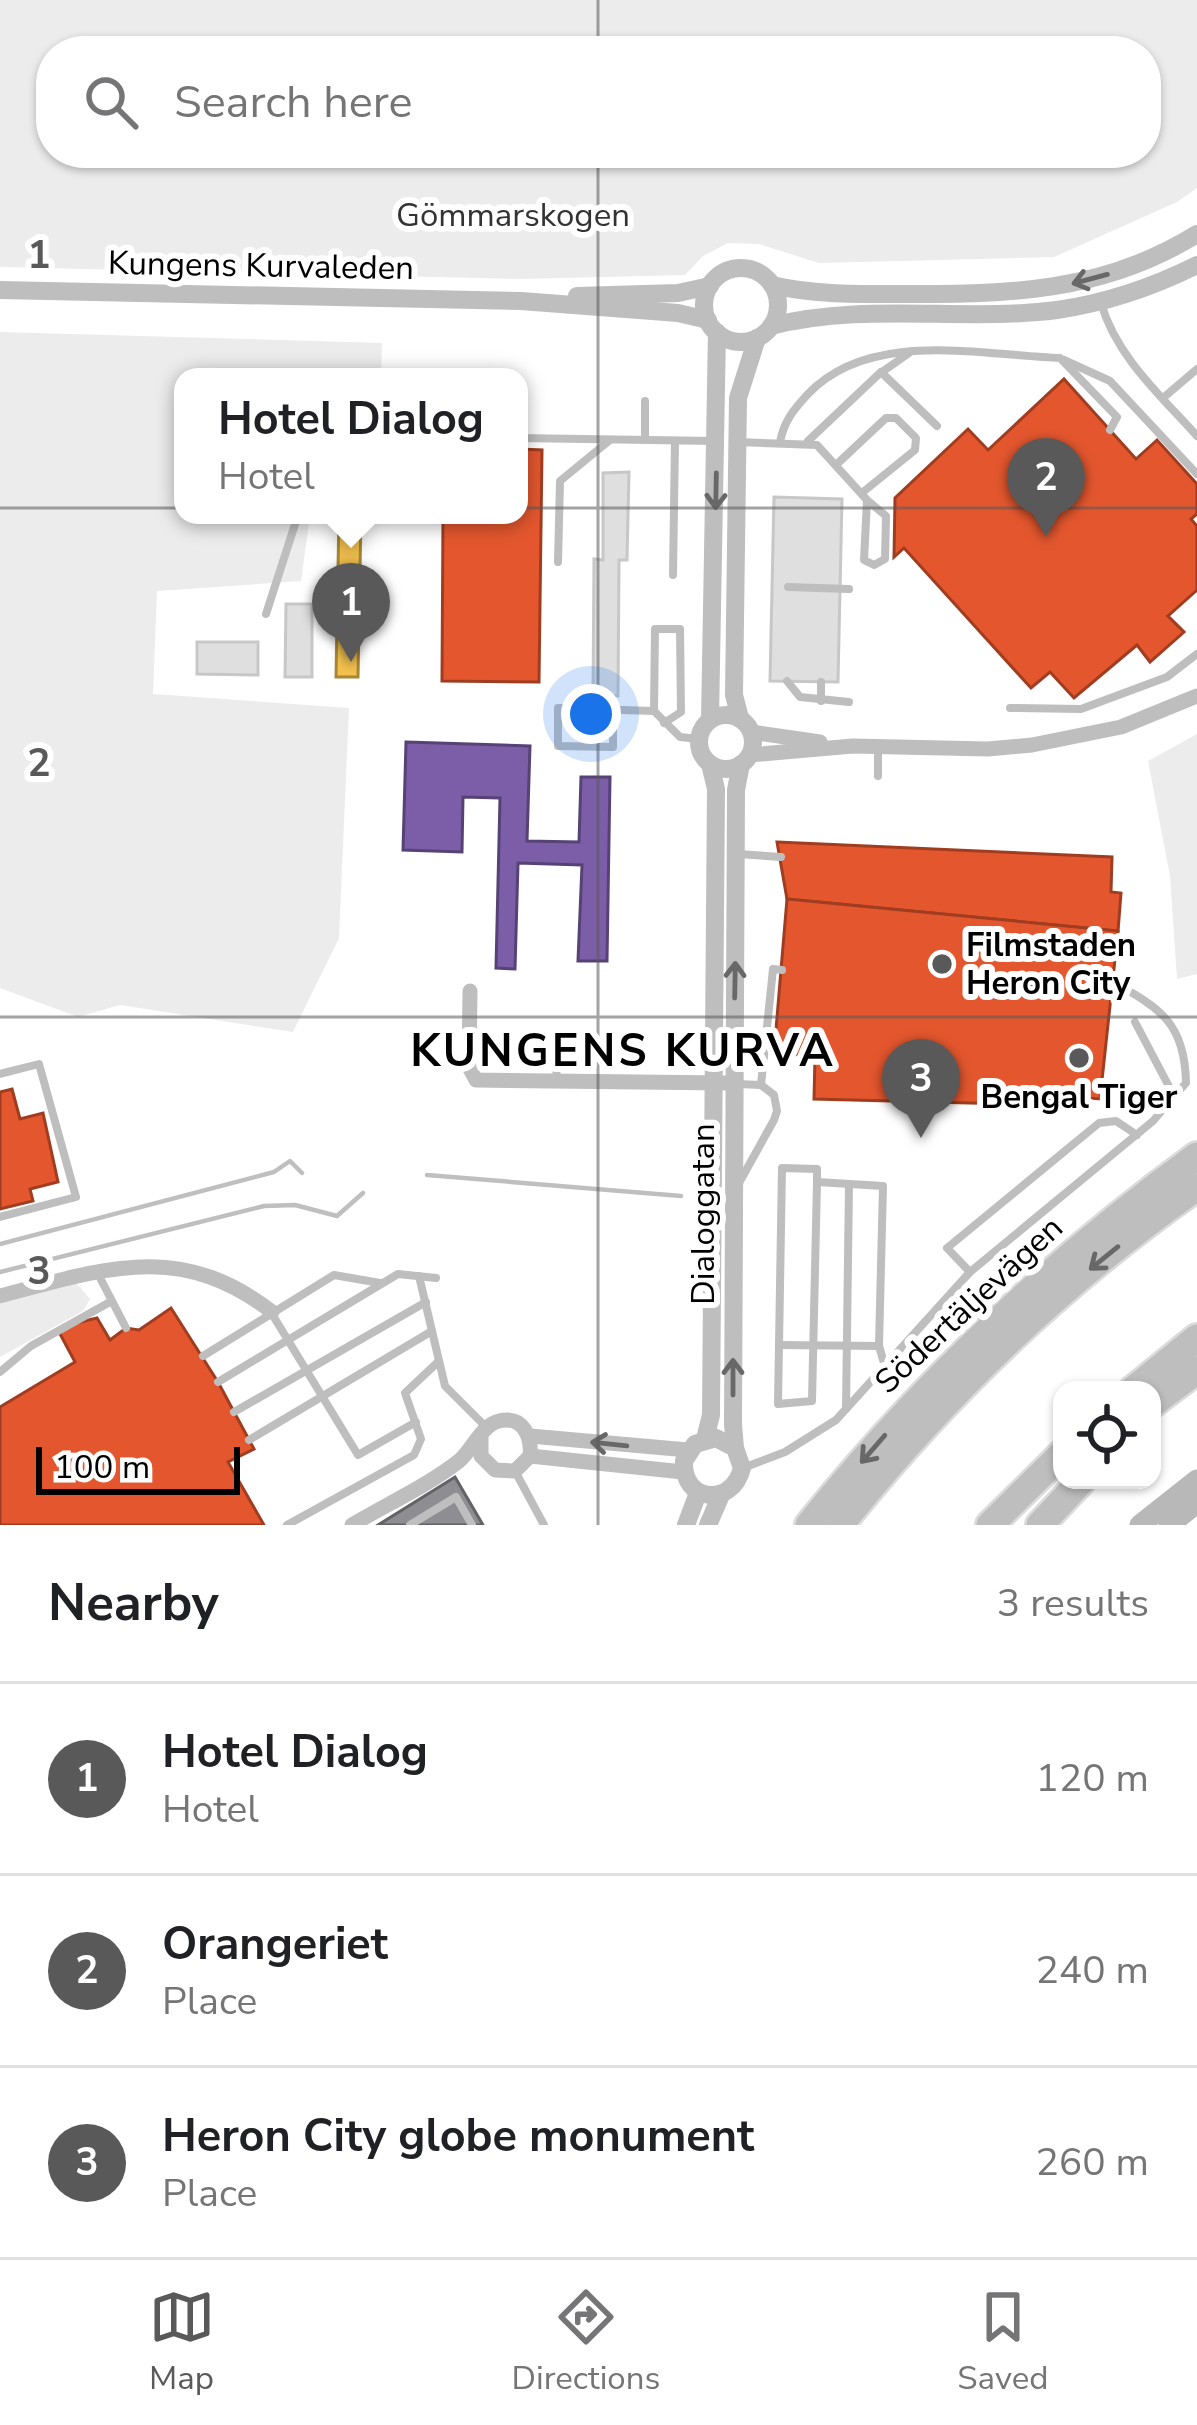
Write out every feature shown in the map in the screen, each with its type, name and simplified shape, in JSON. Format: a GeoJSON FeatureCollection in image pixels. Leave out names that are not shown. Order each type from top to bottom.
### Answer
{"type":"FeatureCollection","features":[{"type":"Feature","properties":{"kind":"highway","name":"Södertäljevägen"},"geometry":{"type":"LineString","coordinates":[[809,1525],[834,1513],[959,1355],[1072,1253],[1197,1156]]}},
{"type":"Feature","properties":{"kind":"highway"},"geometry":{"type":"LineString","coordinates":[[797,1525],[834,1513],[978,1370],[1106,1256],[1197,1187]]}},
{"type":"Feature","properties":{"kind":"highway"},"geometry":{"type":"LineString","coordinates":[[1144,1381],[1197,1338]]}},
{"type":"Feature","properties":{"kind":"highway"},"geometry":{"type":"LineString","coordinates":[[1161,1397],[1197,1370]]}},
{"type":"Feature","properties":{"kind":"highway"},"geometry":{"type":"LineString","coordinates":[[990,1525],[1053,1463]]}},
{"type":"Feature","properties":{"kind":"highway"},"geometry":{"type":"LineString","coordinates":[[1011,1525],[1053,1487]]}},
{"type":"Feature","properties":{"kind":"highway"},"geometry":{"type":"LineString","coordinates":[[1040,1525],[1074,1489]]}},
{"type":"Feature","properties":{"kind":"main road"},"geometry":{"type":"LineString","coordinates":[[1140,1525],[1197,1480]]}},
{"type":"Feature","properties":{"kind":"main road"},"geometry":{"type":"LineString","coordinates":[[1169,1525],[1197,1502]]}},
{"type":"Feature","properties":{"kind":"street"},"geometry":{"type":"LineString","coordinates":[[772,285],[836,294],[1021,293],[1079,283],[1134,266],[1197,234]]}},
{"type":"Feature","properties":{"kind":"street"},"geometry":{"type":"LineString","coordinates":[[712,326],[736,341],[844,313],[1024,312],[1101,302],[1197,265]]}},
{"type":"Feature","properties":{"kind":"street"},"geometry":{"type":"LineString","coordinates":[[745,760],[746,725],[734,695],[727,441],[712,326],[705,308],[710,286],[728,270],[741,268],[764,275],[778,306],[740,385],[727,441],[710,719],[699,749],[710,764],[729,769],[745,760],[853,746]]}},
{"type":"Feature","properties":{"kind":"street","name":"Kungens Kurvaleden"},"geometry":{"type":"LineString","coordinates":[[521,301],[678,293],[710,286]]}},
{"type":"Feature","properties":{"kind":"street","name":"Kungens Kurvaleden"},"geometry":{"type":"LineString","coordinates":[[0,290],[521,301],[678,313],[712,326]]}},
{"type":"Feature","properties":{"kind":"street"},"geometry":{"type":"LineString","coordinates":[[710,719],[719,715],[746,725],[853,746],[988,749],[1060,741],[1149,718],[1197,696]]}},
{"type":"Feature","properties":{"kind":"street","name":"Dialoggatan"},"geometry":{"type":"LineString","coordinates":[[697,1444],[711,1415],[736,790],[745,760]]}},
{"type":"Feature","properties":{"kind":"street","name":"Dialoggatan"},"geometry":{"type":"LineString","coordinates":[[710,764],[716,789],[723,1083],[733,1195],[735,1448]]}},
{"type":"Feature","properties":{"kind":"street"},"geometry":{"type":"LineString","coordinates":[[470,991],[469,1067],[476,1080],[723,1083]]}},
{"type":"Feature","properties":{"kind":"street"},"geometry":{"type":"LineString","coordinates":[[0,1296],[96,1271],[191,1269],[245,1291],[272,1312]]}},
{"type":"Feature","properties":{"kind":"street"},"geometry":{"type":"LineString","coordinates":[[444,1473],[484,1432],[510,1420],[530,1436],[530,1456],[515,1471],[495,1470],[481,1456],[484,1432]]}},
{"type":"Feature","properties":{"kind":"street"},"geometry":{"type":"LineString","coordinates":[[530,1436],[697,1444],[727,1441],[742,1468],[732,1490],[721,1496],[698,1493],[683,1472],[530,1456]]}},
{"type":"Feature","properties":{"kind":"street"},"geometry":{"type":"LineString","coordinates":[[683,1472],[697,1444]]}},
{"type":"Feature","properties":{"kind":"street"},"geometry":{"type":"LineString","coordinates":[[352,1525],[444,1473],[488,1465]]}},
{"type":"Feature","properties":{"kind":"street"},"geometry":{"type":"LineString","coordinates":[[686,1525],[698,1493]]}},
{"type":"Feature","properties":{"kind":"street"},"geometry":{"type":"LineString","coordinates":[[708,1525],[721,1496]]}},
{"type":"Feature","properties":{"kind":"lane"},"geometry":{"type":"LineString","coordinates":[[1101,302],[1120,345],[1197,436]]}},
{"type":"Feature","properties":{"kind":"lane"},"geometry":{"type":"LineString","coordinates":[[780,442],[790,414],[821,381],[862,358],[910,352],[1060,358],[1110,381],[1197,474]]}},
{"type":"Feature","properties":{"kind":"lane"},"geometry":{"type":"LineString","coordinates":[[807,442],[881,372],[910,352]]}},
{"type":"Feature","properties":{"kind":"lane"},"geometry":{"type":"LineString","coordinates":[[1060,358],[1117,417],[1110,430]]}},
{"type":"Feature","properties":{"kind":"lane"},"geometry":{"type":"LineString","coordinates":[[1163,398],[1197,369]]}},
{"type":"Feature","properties":{"kind":"lane"},"geometry":{"type":"LineString","coordinates":[[881,372],[937,426]]}},
{"type":"Feature","properties":{"kind":"lane"},"geometry":{"type":"LineString","coordinates":[[645,401],[645,440]]}},
{"type":"Feature","properties":{"kind":"lane"},"geometry":{"type":"LineString","coordinates":[[528,438],[817,445],[865,496],[886,516],[885,559],[874,565],[864,560],[865,496],[914,450],[916,438],[896,418],[886,418],[837,464]]}},
{"type":"Feature","properties":{"kind":"lane"},"geometry":{"type":"LineString","coordinates":[[558,562],[560,481],[611,440]]}},
{"type":"Feature","properties":{"kind":"lane"},"geometry":{"type":"LineString","coordinates":[[673,575],[675,441]]}},
{"type":"Feature","properties":{"kind":"lane"},"geometry":{"type":"LineString","coordinates":[[266,614],[295,524]]}},
{"type":"Feature","properties":{"kind":"lane"},"geometry":{"type":"LineString","coordinates":[[788,587],[849,589]]}},
{"type":"Feature","properties":{"kind":"lane"},"geometry":{"type":"LineString","coordinates":[[664,723],[681,712],[680,629],[655,629],[654,711],[664,723],[680,737],[699,739]]}},
{"type":"Feature","properties":{"kind":"lane"},"geometry":{"type":"LineString","coordinates":[[1010,708],[1081,709],[1167,677],[1197,654]]}},
{"type":"Feature","properties":{"kind":"lane"},"geometry":{"type":"LineString","coordinates":[[787,681],[800,697],[849,702]]}},
{"type":"Feature","properties":{"kind":"lane"},"geometry":{"type":"LineString","coordinates":[[821,682],[821,701]]}},
{"type":"Feature","properties":{"kind":"lane"},"geometry":{"type":"LineString","coordinates":[[613,709],[613,748],[558,746],[558,708],[613,709],[654,711]]}},
{"type":"Feature","properties":{"kind":"lane"},"geometry":{"type":"LineString","coordinates":[[878,747],[878,776]]}},
{"type":"Feature","properties":{"kind":"lane"},"geometry":{"type":"LineString","coordinates":[[736,854],[781,857]]}},
{"type":"Feature","properties":{"kind":"lane"},"geometry":{"type":"LineString","coordinates":[[761,1085],[773,969],[782,970]]}},
{"type":"Feature","properties":{"kind":"lane"},"geometry":{"type":"LineString","coordinates":[[742,1468],[785,1452],[846,1410],[970,1271],[1137,1135],[1186,1083],[1171,1023],[1159,1008],[1113,982]]}},
{"type":"Feature","properties":{"kind":"lane"},"geometry":{"type":"LineString","coordinates":[[1135,1022],[1174,1096]]}},
{"type":"Feature","properties":{"kind":"lane"},"geometry":{"type":"LineString","coordinates":[[469,1046],[498,1046]]}},
{"type":"Feature","properties":{"kind":"lane"},"geometry":{"type":"LineString","coordinates":[[556,1082],[557,1048]]}},
{"type":"Feature","properties":{"kind":"lane"},"geometry":{"type":"LineString","coordinates":[[0,1075],[39,1064],[76,1197],[0,1217]]}},
{"type":"Feature","properties":{"kind":"lane"},"geometry":{"type":"LineString","coordinates":[[723,1083],[761,1085],[774,1095],[777,1111],[733,1195]]}},
{"type":"Feature","properties":{"kind":"lane"},"geometry":{"type":"LineString","coordinates":[[970,1271],[946,1248],[1099,1123],[1116,1121],[1137,1135]]}},
{"type":"Feature","properties":{"kind":"lane"},"geometry":{"type":"LineString","coordinates":[[782,1168],[817,1169],[817,1182],[812,1401],[778,1404],[782,1168]]}},
{"type":"Feature","properties":{"kind":"lane"},"geometry":{"type":"LineString","coordinates":[[817,1182],[883,1186],[879,1346],[884,1364]]}},
{"type":"Feature","properties":{"kind":"lane"},"geometry":{"type":"LineString","coordinates":[[846,1410],[849,1184]]}},
{"type":"Feature","properties":{"kind":"lane"},"geometry":{"type":"LineString","coordinates":[[96,1271],[126,1328]]}},
{"type":"Feature","properties":{"kind":"lane"},"geometry":{"type":"LineString","coordinates":[[218,1382],[398,1274],[436,1278]]}},
{"type":"Feature","properties":{"kind":"lane"},"geometry":{"type":"LineString","coordinates":[[203,1356],[334,1275],[382,1283]]}},
{"type":"Feature","properties":{"kind":"lane"},"geometry":{"type":"LineString","coordinates":[[419,1276],[445,1386],[484,1432]]}},
{"type":"Feature","properties":{"kind":"lane"},"geometry":{"type":"LineString","coordinates":[[0,1372],[31,1346],[110,1302]]}},
{"type":"Feature","properties":{"kind":"lane"},"geometry":{"type":"LineString","coordinates":[[234,1412],[426,1302]]}},
{"type":"Feature","properties":{"kind":"lane"},"geometry":{"type":"LineString","coordinates":[[272,1312],[358,1455],[416,1422]]}},
{"type":"Feature","properties":{"kind":"lane"},"geometry":{"type":"LineString","coordinates":[[249,1439],[432,1331]]}},
{"type":"Feature","properties":{"kind":"lane"},"geometry":{"type":"LineString","coordinates":[[779,1345],[879,1346]]}},
{"type":"Feature","properties":{"kind":"lane"},"geometry":{"type":"LineString","coordinates":[[287,1525],[414,1455],[421,1439],[405,1393],[439,1361]]}},
{"type":"Feature","properties":{"kind":"lane"},"geometry":{"type":"LineString","coordinates":[[515,1471],[544,1525]]}},
{"type":"Feature","properties":{"kind":"lane"},"geometry":{"type":"LineString","coordinates":[[410,1525],[456,1497],[472,1525]]}},
{"type":"Feature","properties":{"kind":"lane"},"geometry":{"type":"LineString","coordinates":[[532,1525],[537,1513]]}},
{"type":"Feature","properties":{"kind":"green space","name":"Gömmarskogen"},"geometry":{"type":"Polygon","coordinates":[[[0,0],[1197,0],[1197,188],[1177,202],[1054,257],[819,263],[759,244],[728,243],[703,256],[685,275],[520,279],[0,267],[0,0]]]}},
{"type":"Feature","properties":{"kind":"green space"},"geometry":{"type":"Polygon","coordinates":[[[0,332],[382,343],[381,368],[174,368],[174,524],[309,524],[301,581],[157,591],[153,694],[349,708],[339,938],[293,1032],[120,1005],[78,1017],[0,988],[0,332]]]}},
{"type":"Feature","properties":{"kind":"green space"},"geometry":{"type":"Polygon","coordinates":[[[1197,734],[1197,974],[1177,979],[1170,876],[1148,761],[1197,734]]]}},
{"type":"Feature","properties":{"kind":"green space"},"geometry":{"type":"Polygon","coordinates":[[[76,1283],[90,1299],[83,1311],[0,1357],[0,1304],[76,1283]]]}},
{"type":"Feature","properties":{"kind":"building: Homes"},"geometry":{"type":"Polygon","coordinates":[[[339,524],[361,524],[358,677],[336,677],[339,524]]]}},
{"type":"Feature","properties":{"kind":"building: Shops"},"geometry":{"type":"Polygon","coordinates":[[[1064,379],[1136,459],[1157,440],[1197,484],[1197,514],[1191,519],[1197,526],[1197,590],[1168,616],[1184,632],[1150,662],[1137,645],[1074,698],[1050,672],[1031,688],[904,548],[894,557],[895,498],[968,429],[988,450],[1064,379]]]}},
{"type":"Feature","properties":{"kind":"building: Shops"},"geometry":{"type":"Polygon","coordinates":[[[528,449],[542,450],[539,682],[442,681],[443,524],[528,524],[528,449]]]}},
{"type":"Feature","properties":{"kind":"building: Shops"},"geometry":{"type":"Polygon","coordinates":[[[777,842],[1112,857],[1111,892],[1121,893],[1118,931],[787,899],[777,842]]]}},
{"type":"Feature","properties":{"kind":"building: Shops"},"geometry":{"type":"Polygon","coordinates":[[[787,899],[1118,931],[1100,1099],[1052,1095],[1051,1105],[814,1099],[815,1056],[774,1053],[787,899]]]}},
{"type":"Feature","properties":{"kind":"building: Shops"},"geometry":{"type":"Polygon","coordinates":[[[12,1089],[20,1119],[43,1113],[58,1182],[30,1189],[33,1201],[0,1209],[0,1092],[12,1089]]]}},
{"type":"Feature","properties":{"kind":"building: Shops"},"geometry":{"type":"Polygon","coordinates":[[[171,1308],[254,1449],[228,1462],[264,1525],[0,1525],[0,1407],[75,1362],[59,1332],[97,1318],[110,1340],[126,1328],[139,1330],[171,1308]]]}},
{"type":"Feature","properties":{"kind":"building: Offices"},"geometry":{"type":"Polygon","coordinates":[[[406,742],[530,746],[527,841],[579,842],[581,777],[610,777],[607,961],[578,961],[582,865],[518,863],[515,969],[496,968],[500,798],[463,797],[462,852],[403,850],[406,742]]]}},
{"type":"Feature","properties":{"kind":"building: Industry"},"geometry":{"type":"Polygon","coordinates":[[[455,1477],[483,1525],[378,1525],[455,1477]]]}},
{"type":"Feature","properties":{"kind":"building: Other"},"geometry":{"type":"Polygon","coordinates":[[[629,472],[627,560],[619,560],[618,696],[593,695],[594,559],[603,560],[603,473],[629,472]]]}},
{"type":"Feature","properties":{"kind":"building: Other"},"geometry":{"type":"Polygon","coordinates":[[[774,497],[842,499],[838,682],[770,681],[774,497]]]}},
{"type":"Feature","properties":{"kind":"building: Other"},"geometry":{"type":"Polygon","coordinates":[[[286,604],[312,604],[312,677],[285,677],[286,604]]]}},
{"type":"Feature","properties":{"kind":"building: Other"},"geometry":{"type":"Polygon","coordinates":[[[197,642],[258,642],[258,675],[197,674],[197,642]]]}},
{"type":"Feature","properties":{"kind":"waterway"},"geometry":{"type":"LineString","coordinates":[[0,1244],[274,1172],[290,1161],[302,1173]]}},
{"type":"Feature","properties":{"kind":"waterway"},"geometry":{"type":"LineString","coordinates":[[427,1175],[681,1196]]}},
{"type":"Feature","properties":{"kind":"waterway"},"geometry":{"type":"LineString","coordinates":[[0,1272],[264,1206],[295,1205],[337,1216],[363,1193]]}},
{"type":"Feature","properties":{"kind":"place","name":"Orangeriet"},"geometry":{"type":"Point","coordinates":[1046,537]}},
{"type":"Feature","properties":{"kind":"place","name":"Hotel Dialog"},"geometry":{"type":"Point","coordinates":[351,662]}},
{"type":"Feature","properties":{"kind":"place","name":"Filmstaden Heron City"},"geometry":{"type":"Point","coordinates":[942,964]}},
{"type":"Feature","properties":{"kind":"place","name":"Bengal Tiger"},"geometry":{"type":"Point","coordinates":[1079,1058]}},
{"type":"Feature","properties":{"kind":"place","name":"Heron City globe monument"},"geometry":{"type":"Point","coordinates":[921,1138]}},
{"type":"Feature","properties":{"kind":"district","name":"KUNGENS KURVA"},"geometry":{"type":"Point","coordinates":[623,1051]}}]}
